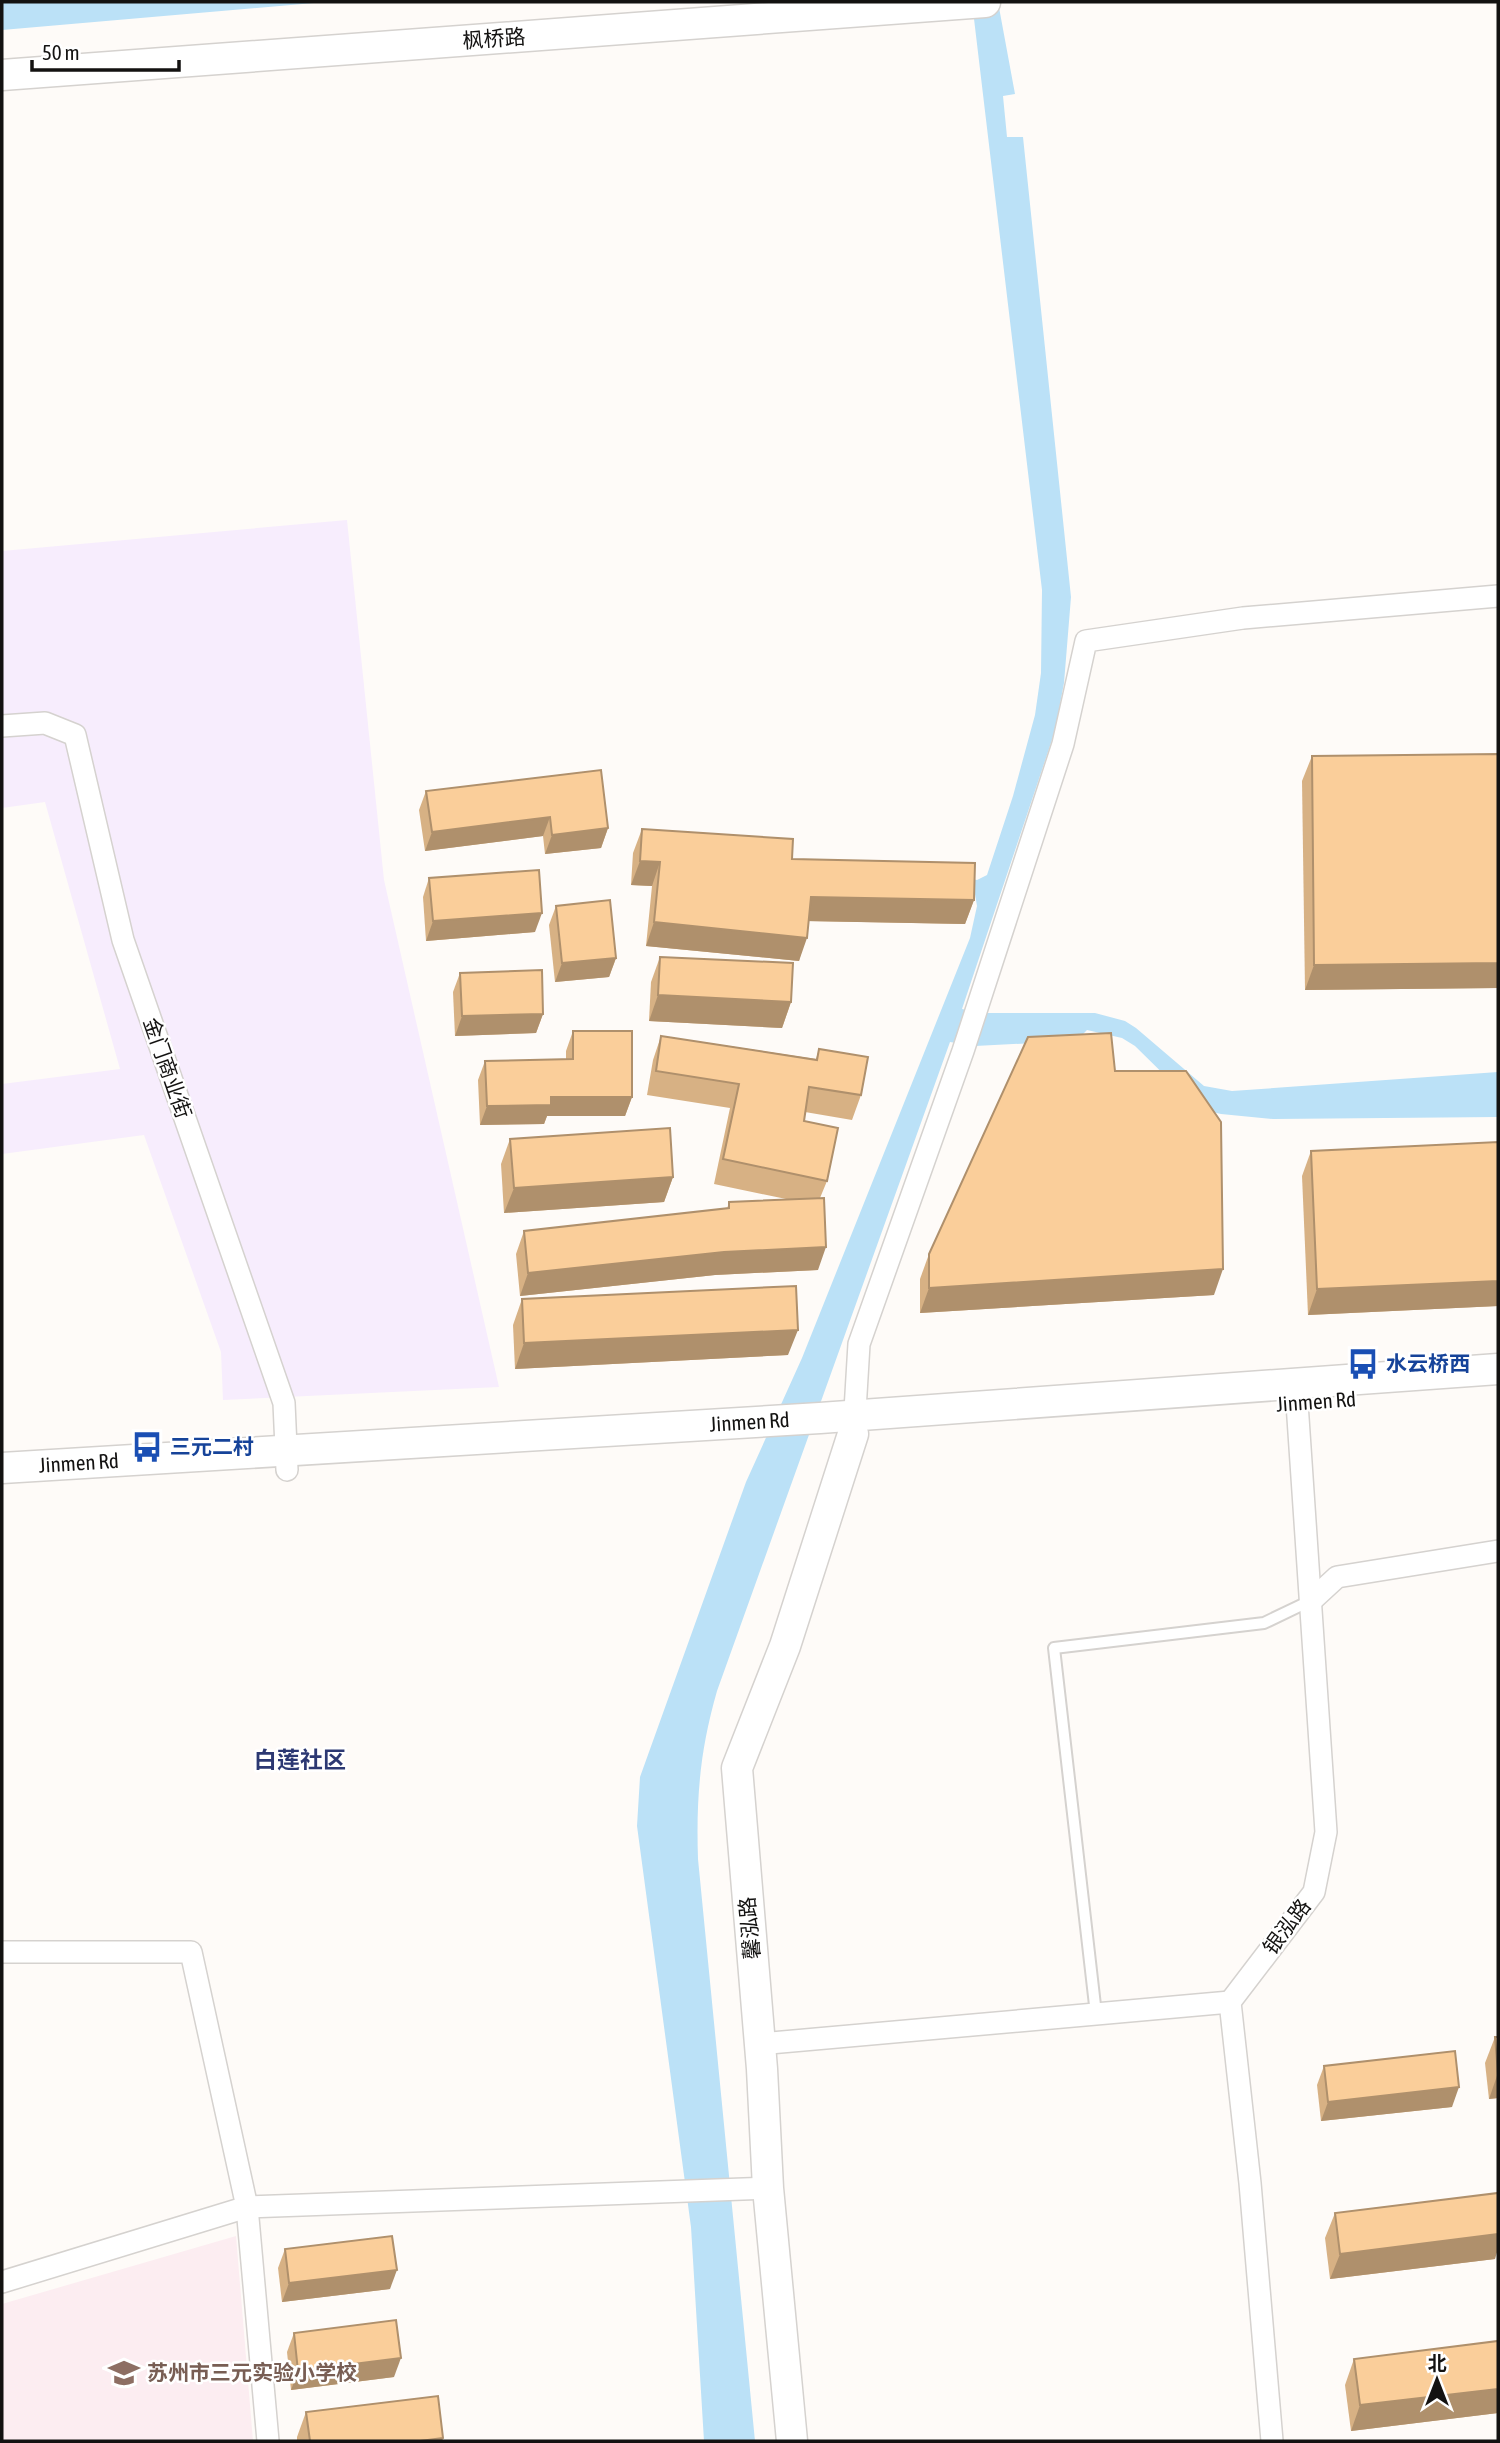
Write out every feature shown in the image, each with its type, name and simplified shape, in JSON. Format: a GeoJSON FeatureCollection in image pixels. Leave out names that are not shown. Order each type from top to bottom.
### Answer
{"type":"FeatureCollection","features":[{"type":"Feature","properties":{"kind":"main road","name":"枫桥路"},"geometry":{"type":"LineString","coordinates":[[2,75],[985,2]]}},
{"type":"Feature","properties":{"kind":"main road","name":"Jinmen Rd"},"geometry":{"type":"LineString","coordinates":[[2,1487],[286,1460],[854,1425],[1498,1369]]}},
{"type":"Feature","properties":{"kind":"main road","name":"Jinmen Rd"},"geometry":{"type":"LineString","coordinates":[[854,1425],[1297,1403],[1498,1389]]}},
{"type":"Feature","properties":{"kind":"main road","name":"馨泓路"},"geometry":{"type":"LineString","coordinates":[[792,2441],[757,2189],[760,2044],[737,1768],[785,1646],[854,1425]]}},
{"type":"Feature","properties":{"kind":"main road","name":"Jinmen Rd"},"geometry":{"type":"LineString","coordinates":[[2,1468],[286,1460]]}},
{"type":"Feature","properties":{"kind":"street"},"geometry":{"type":"LineString","coordinates":[[854,1425],[859,1344],[963,1051],[1063,744],[1086,641],[1243,618],[1498,596]]}},
{"type":"Feature","properties":{"kind":"street","name":"金门商业街"},"geometry":{"type":"LineString","coordinates":[[2,726],[45,723],[75,735],[123,940],[284,1404],[286,1460]]}},
{"type":"Feature","properties":{"kind":"street","name":"银泓路"},"geometry":{"type":"LineString","coordinates":[[1230,2001],[1314,1892],[1326,1832],[1297,1403]]}},
{"type":"Feature","properties":{"kind":"street"},"geometry":{"type":"LineString","coordinates":[[1312,1600],[1337,1577],[1498,1551]]}},
{"type":"Feature","properties":{"kind":"street"},"geometry":{"type":"LineString","coordinates":[[2,1952],[191,1952],[247,2207],[268,2441]]}},
{"type":"Feature","properties":{"kind":"street"},"geometry":{"type":"LineString","coordinates":[[760,2044],[1230,2001],[1250,2183],[1272,2441]]}},
{"type":"Feature","properties":{"kind":"street"},"geometry":{"type":"LineString","coordinates":[[2,2282],[247,2207],[757,2189]]}},
{"type":"Feature","properties":{"kind":"lane"},"geometry":{"type":"LineString","coordinates":[[1096,2014],[1054,1648],[1264,1623],[1312,1600]]}},
{"type":"Feature","properties":{"kind":"shaded area"},"geometry":{"type":"Polygon","coordinates":[[[347,520],[384,880],[499,1387],[223,1400],[221,1352],[144,1135],[2,1154],[2,1084],[120,1069],[45,802],[2,808],[2,551],[347,520]]]}},
{"type":"Feature","properties":{"kind":"shaded area","name":"苏州市三元实验小学校"},"geometry":{"type":"Polygon","coordinates":[[[236,2236],[253,2441],[2,2441],[2,2304],[236,2236]]]}},
{"type":"Feature","properties":{"kind":"water"},"geometry":{"type":"Polygon","coordinates":[[[2,2],[325,2],[2,30],[2,2]]]}},
{"type":"Feature","properties":{"kind":"water"},"geometry":{"type":"Polygon","coordinates":[[[972,2],[998,2],[1015,94],[1003,96],[1007,137],[1023,137],[1071,597],[1064,683],[1055,731],[962,1009],[982,1013],[1095,1013],[1125,1021],[1204,1086],[1232,1091],[1498,1072],[1498,1117],[1273,1119],[1221,1114],[1199,1109],[1135,1046],[1122,1038],[1087,1030],[1076,1041],[975,1046],[950,1042],[717,1691],[703,1754],[698,1859],[755,2441],[704,2441],[691,2227],[637,1826],[640,1777],[746,1482],[802,1358],[970,938],[977,906],[974,888],[906,865],[977,880],[987,875],[1013,796],[1035,715],[1041,673],[1042,590],[972,2]]]}},
{"type":"Feature","properties":{"kind":"building"},"geometry":{"type":"Polygon","coordinates":[[[1498,754],[1498,963],[1314,965],[1312,756],[1498,754]]]}},
{"type":"Feature","properties":{"kind":"building"},"geometry":{"type":"Polygon","coordinates":[[[601,770],[608,828],[552,835],[550,817],[432,832],[426,791],[601,770]]]}},
{"type":"Feature","properties":{"kind":"building"},"geometry":{"type":"Polygon","coordinates":[[[642,829],[793,839],[792,859],[975,863],[974,900],[811,897],[807,938],[654,922],[660,862],[640,861],[642,829]]]}},
{"type":"Feature","properties":{"kind":"building"},"geometry":{"type":"Polygon","coordinates":[[[539,870],[542,913],[433,921],[429,878],[539,870]]]}},
{"type":"Feature","properties":{"kind":"building"},"geometry":{"type":"Polygon","coordinates":[[[610,900],[616,958],[562,963],[556,906],[610,900]]]}},
{"type":"Feature","properties":{"kind":"building"},"geometry":{"type":"Polygon","coordinates":[[[660,957],[793,963],[791,1002],[658,995],[660,957]]]}},
{"type":"Feature","properties":{"kind":"building"},"geometry":{"type":"Polygon","coordinates":[[[542,970],[543,1014],[462,1016],[460,973],[542,970]]]}},
{"type":"Feature","properties":{"kind":"building"},"geometry":{"type":"Polygon","coordinates":[[[573,1031],[632,1031],[632,1097],[551,1097],[551,1105],[487,1106],[485,1061],[573,1059],[573,1031]]]}},
{"type":"Feature","properties":{"kind":"building"},"geometry":{"type":"Polygon","coordinates":[[[1111,1033],[1115,1071],[1186,1071],[1221,1122],[1223,1269],[929,1288],[929,1254],[1028,1037],[1111,1033]]]}},
{"type":"Feature","properties":{"kind":"building"},"geometry":{"type":"Polygon","coordinates":[[[661,1036],[817,1060],[819,1049],[868,1057],[861,1095],[809,1087],[804,1121],[838,1128],[827,1181],[723,1159],[739,1084],[656,1071],[661,1036]]]}},
{"type":"Feature","properties":{"kind":"building"},"geometry":{"type":"Polygon","coordinates":[[[670,1128],[673,1177],[514,1188],[510,1139],[670,1128]]]}},
{"type":"Feature","properties":{"kind":"building"},"geometry":{"type":"Polygon","coordinates":[[[1498,1142],[1498,1281],[1317,1289],[1311,1151],[1498,1142]]]}},
{"type":"Feature","properties":{"kind":"building"},"geometry":{"type":"Polygon","coordinates":[[[824,1198],[826,1247],[724,1252],[528,1273],[524,1231],[729,1208],[729,1202],[824,1198]]]}},
{"type":"Feature","properties":{"kind":"building"},"geometry":{"type":"Polygon","coordinates":[[[796,1286],[798,1330],[524,1343],[522,1299],[796,1286]]]}},
{"type":"Feature","properties":{"kind":"building"},"geometry":{"type":"Polygon","coordinates":[[[1495,2037],[1498,2037],[1498,2073],[1495,2037]]]}},
{"type":"Feature","properties":{"kind":"building"},"geometry":{"type":"Polygon","coordinates":[[[1455,2051],[1459,2087],[1328,2102],[1324,2066],[1455,2051]]]}},
{"type":"Feature","properties":{"kind":"building"},"geometry":{"type":"Polygon","coordinates":[[[1498,2193],[1498,2234],[1340,2254],[1335,2213],[1498,2193]]]}},
{"type":"Feature","properties":{"kind":"building"},"geometry":{"type":"Polygon","coordinates":[[[392,2236],[397,2270],[289,2283],[285,2249],[392,2236]]]}},
{"type":"Feature","properties":{"kind":"building"},"geometry":{"type":"Polygon","coordinates":[[[396,2320],[401,2358],[298,2371],[294,2333],[396,2320]]]}},
{"type":"Feature","properties":{"kind":"building"},"geometry":{"type":"Polygon","coordinates":[[[1498,2341],[1498,2389],[1360,2405],[1354,2359],[1498,2341]]]}},
{"type":"Feature","properties":{"kind":"building"},"geometry":{"type":"Polygon","coordinates":[[[438,2396],[443,2438],[420,2441],[310,2441],[306,2412],[438,2396]]]}},
{"type":"Feature","properties":{"kind":"place","name":"水云桥西"},"geometry":{"type":"Point","coordinates":[1363,1364]}},
{"type":"Feature","properties":{"kind":"place","name":"三元二村"},"geometry":{"type":"Point","coordinates":[147,1447]}},
{"type":"Feature","properties":{"kind":"place","name":"苏州市三元实验小学校"},"geometry":{"type":"Point","coordinates":[124,2373]}},
{"type":"Feature","properties":{"kind":"district","name":"白莲社区"},"geometry":{"type":"Point","coordinates":[300,1760]}}]}
